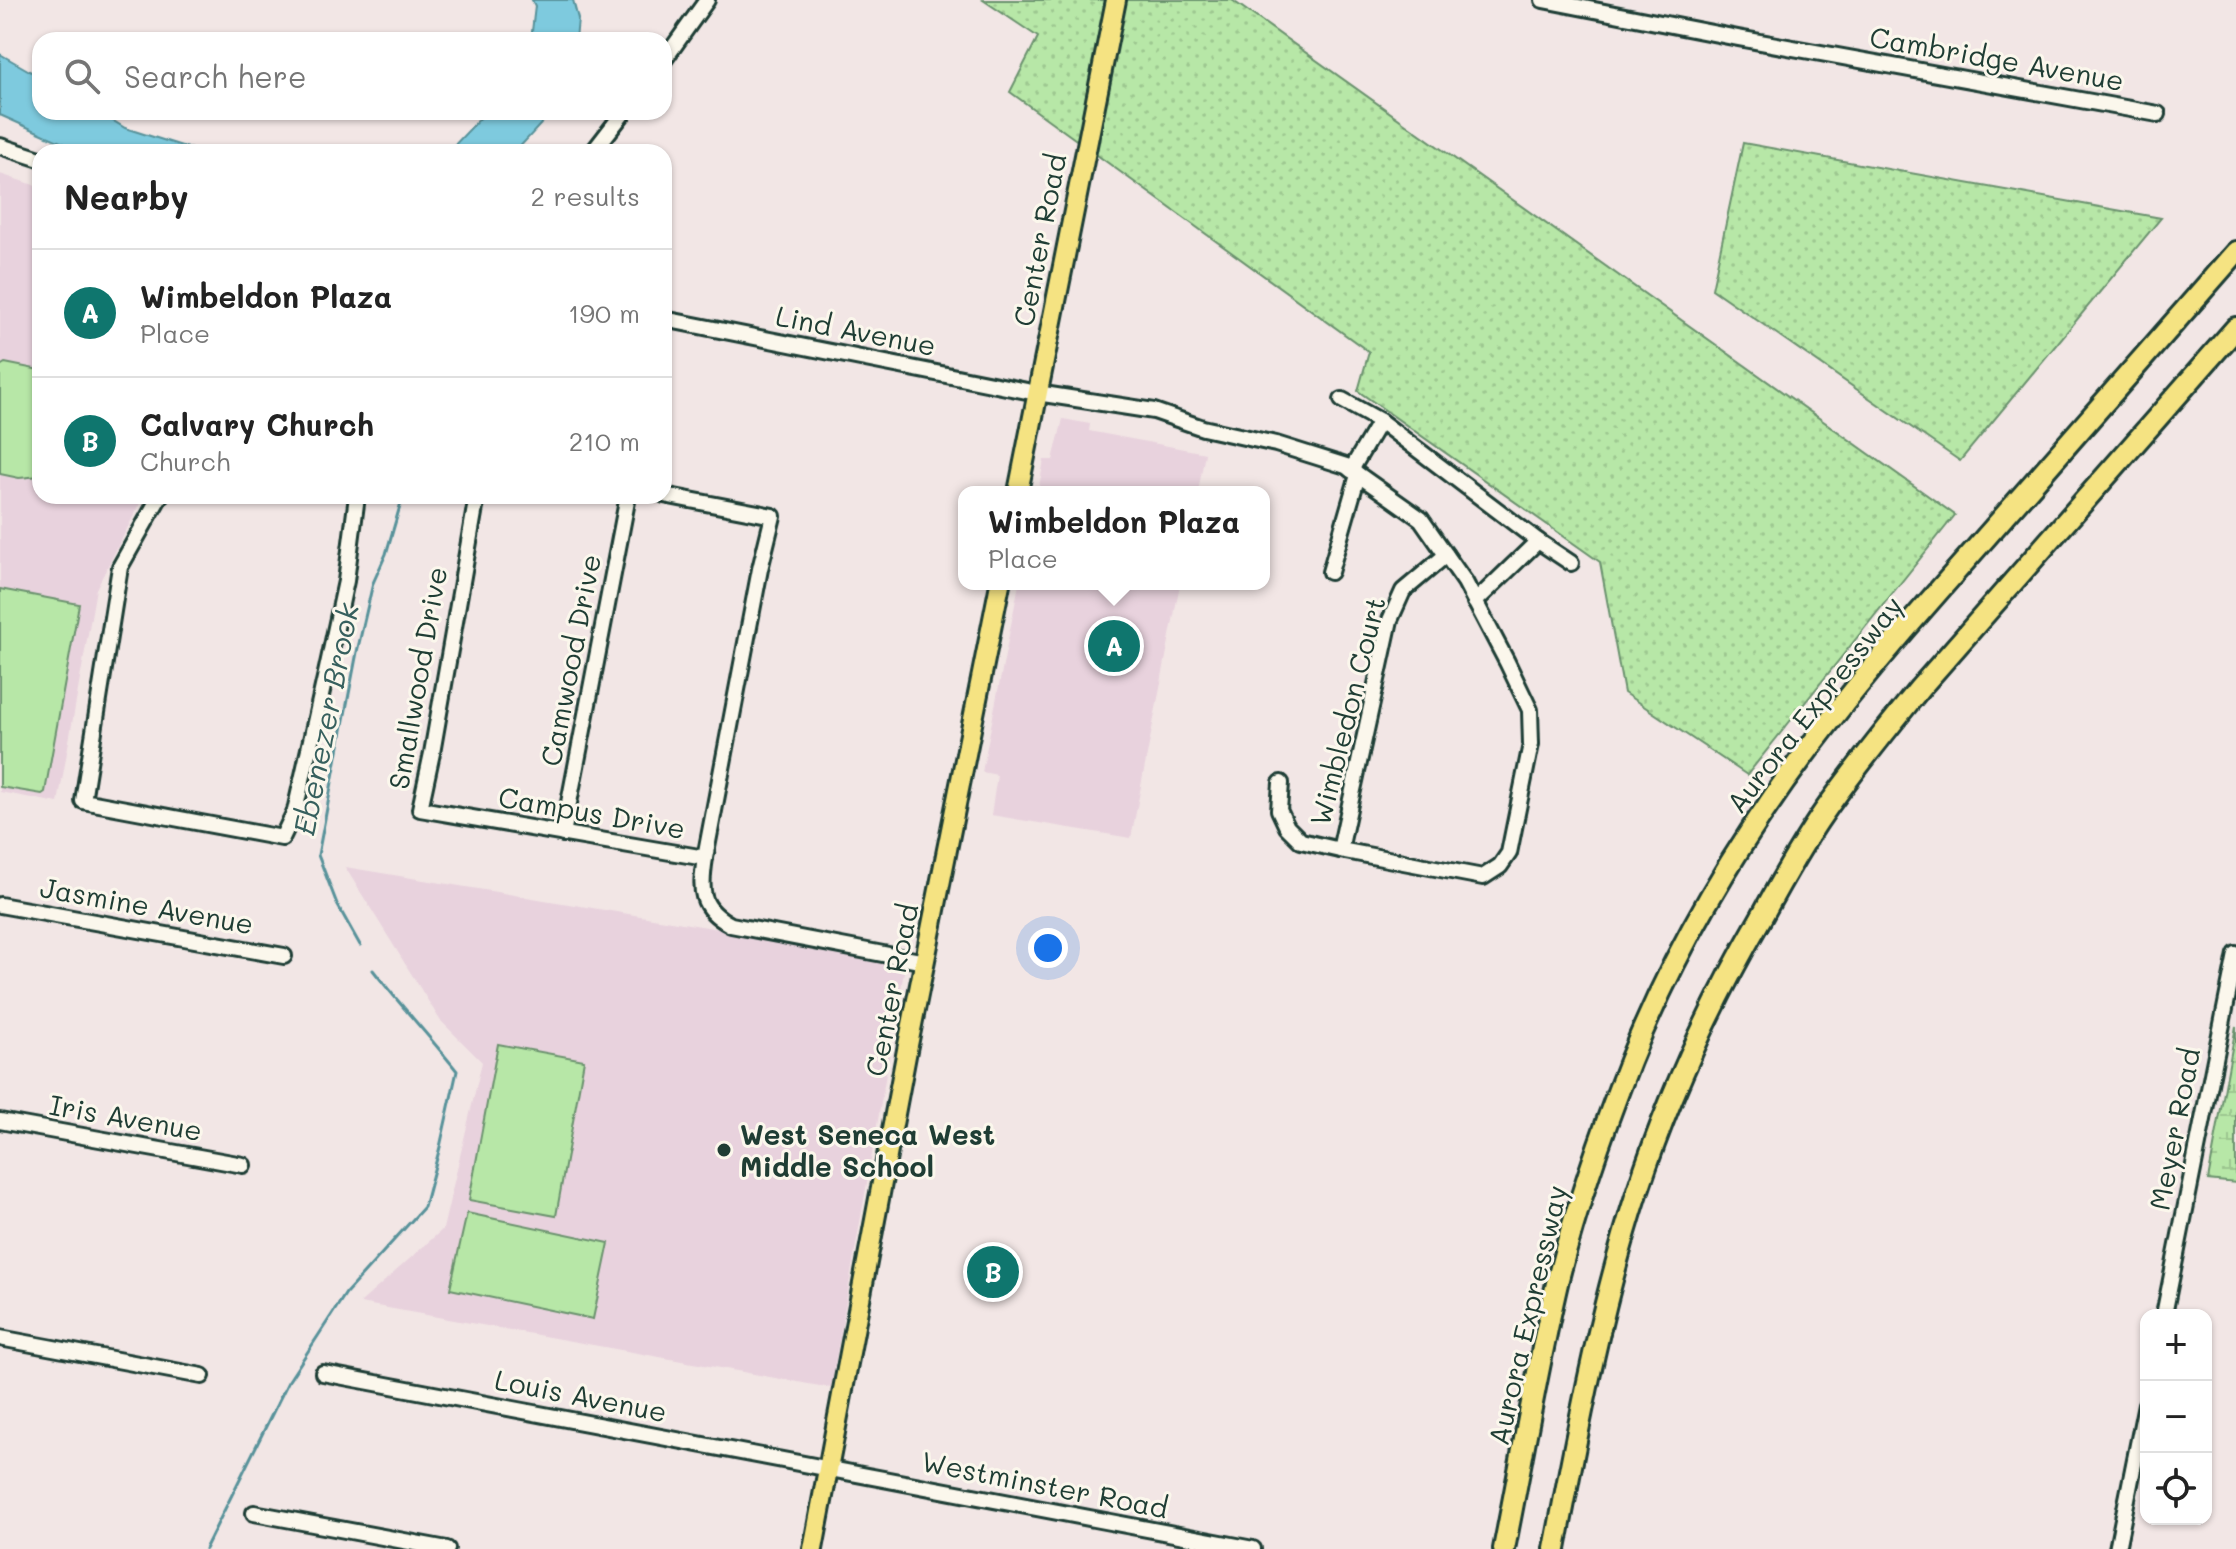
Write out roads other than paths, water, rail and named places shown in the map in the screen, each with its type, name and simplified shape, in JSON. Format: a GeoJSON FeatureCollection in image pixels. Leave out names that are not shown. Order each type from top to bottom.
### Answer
{"type":"FeatureCollection","features":[{"type":"Feature","properties":{"kind":"highway","name":"Aurora Expressway"},"geometry":{"type":"LineString","coordinates":[[1504,1549],[1558,1280],[1577,1212],[1631,1059],[1666,982],[1706,906],[1785,780],[1889,647],[2236,252]]}},
{"type":"Feature","properties":{"kind":"highway"},"geometry":{"type":"LineString","coordinates":[[1555,1549],[1614,1270],[1668,1109],[1737,958],[1823,814],[1873,746],[1920,688],[2236,328]]}},
{"type":"Feature","properties":{"kind":"highway"},"geometry":{"type":"LineString","coordinates":[[2207,361],[2236,335]]}},
{"type":"Feature","properties":{"kind":"main road","name":"Center Road"},"geometry":{"type":"LineString","coordinates":[[1019,486],[1116,0]]}},
{"type":"Feature","properties":{"kind":"main road","name":"Center Road"},"geometry":{"type":"LineString","coordinates":[[813,1549],[999,590]]}},
{"type":"Feature","properties":{"kind":"street"},"geometry":{"type":"LineString","coordinates":[[672,49],[707,0]]}},
{"type":"Feature","properties":{"kind":"street","name":"Cambridge Avenue"},"geometry":{"type":"LineString","coordinates":[[1543,0],[2158,114]]}},
{"type":"Feature","properties":{"kind":"street"},"geometry":{"type":"LineString","coordinates":[[599,144],[618,120]]}},
{"type":"Feature","properties":{"kind":"street"},"geometry":{"type":"LineString","coordinates":[[0,146],[32,156]]}},
{"type":"Feature","properties":{"kind":"street","name":"Lind Avenue"},"geometry":{"type":"LineString","coordinates":[[672,321],[1037,393]]}},
{"type":"Feature","properties":{"kind":"street","name":"Wimbledon Court"},"geometry":{"type":"LineString","coordinates":[[1037,393],[1154,411],[1203,428],[1276,444],[1346,466],[1421,519],[1465,582],[1530,710],[1531,744],[1509,853],[1500,866],[1483,877],[1301,841],[1287,827],[1279,810],[1281,783]]}},
{"type":"Feature","properties":{"kind":"street"},"geometry":{"type":"LineString","coordinates":[[1342,400],[1380,421],[1571,563]]}},
{"type":"Feature","properties":{"kind":"street"},"geometry":{"type":"LineString","coordinates":[[1330,572],[1355,472],[1380,421]]}},
{"type":"Feature","properties":{"kind":"street"},"geometry":{"type":"LineString","coordinates":[[672,497],[773,516],[705,858]]}},
{"type":"Feature","properties":{"kind":"street"},"geometry":{"type":"LineString","coordinates":[[155,504],[120,567],[83,801],[282,838],[295,811],[321,697],[346,581],[356,504]]}},
{"type":"Feature","properties":{"kind":"street","name":"Smallwood Drive"},"geometry":{"type":"LineString","coordinates":[[476,504],[420,809],[480,820]]}},
{"type":"Feature","properties":{"kind":"street","name":"Camwood Drive"},"geometry":{"type":"LineString","coordinates":[[563,834],[626,504]]}},
{"type":"Feature","properties":{"kind":"street"},"geometry":{"type":"LineString","coordinates":[[1475,602],[1538,541]]}},
{"type":"Feature","properties":{"kind":"street","name":"Wimbledon Court"},"geometry":{"type":"LineString","coordinates":[[1340,850],[1390,620],[1403,591],[1446,555]]}},
{"type":"Feature","properties":{"kind":"street","name":"Campus Drive"},"geometry":{"type":"LineString","coordinates":[[480,820],[705,858],[701,880],[705,902],[711,911],[731,925],[925,962]]}},
{"type":"Feature","properties":{"kind":"street","name":"Jasmine Avenue"},"geometry":{"type":"LineString","coordinates":[[0,905],[284,956]]}},
{"type":"Feature","properties":{"kind":"street","name":"Meyer Road"},"geometry":{"type":"LineString","coordinates":[[2165,1309],[2236,954]]}},
{"type":"Feature","properties":{"kind":"street","name":"Iris Avenue"},"geometry":{"type":"LineString","coordinates":[[0,1121],[243,1165]]}},
{"type":"Feature","properties":{"kind":"street"},"geometry":{"type":"LineString","coordinates":[[0,1338],[202,1376]]}},
{"type":"Feature","properties":{"kind":"street","name":"Louis Avenue"},"geometry":{"type":"LineString","coordinates":[[323,1373],[829,1470]]}},
{"type":"Feature","properties":{"kind":"street"},"geometry":{"type":"LineString","coordinates":[[2117,1549],[2140,1434]]}},
{"type":"Feature","properties":{"kind":"street","name":"Westminster Road"},"geometry":{"type":"LineString","coordinates":[[829,1470],[1253,1549]]}},
{"type":"Feature","properties":{"kind":"street"},"geometry":{"type":"LineString","coordinates":[[254,1513],[447,1549]]}},
{"type":"Feature","properties":{"kind":"water"},"geometry":{"type":"Polygon","coordinates":[[[532,0],[573,0],[578,19],[577,32],[532,32],[535,6],[532,0]]]}},
{"type":"Feature","properties":{"kind":"water"},"geometry":{"type":"Polygon","coordinates":[[[0,54],[32,72],[32,120],[112,120],[125,128],[176,144],[65,144],[0,115],[0,54]]]}},
{"type":"Feature","properties":{"kind":"water"},"geometry":{"type":"Polygon","coordinates":[[[478,120],[545,120],[522,144],[456,144],[478,120]]]}},
{"type":"Feature","properties":{"kind":"waterway","name":"Ebenezer Brook"},"geometry":{"type":"LineString","coordinates":[[360,945],[337,904],[318,855],[373,583],[386,554],[401,504]]}},
{"type":"Feature","properties":{"kind":"waterway","name":"Ebenezer Brook"},"geometry":{"type":"LineString","coordinates":[[205,1549],[288,1382],[346,1293],[424,1207],[457,1071],[373,970]]}},
{"type":"Feature","properties":{"kind":"place","name":"Wimbeldon Plaza"},"geometry":{"type":"Point","coordinates":[1114,646]}},
{"type":"Feature","properties":{"kind":"place","name":"West Seneca West Middle School"},"geometry":{"type":"Point","coordinates":[724,1150]}},
{"type":"Feature","properties":{"kind":"place","name":"Calvary Church"},"geometry":{"type":"Point","coordinates":[993,1272]}}]}
